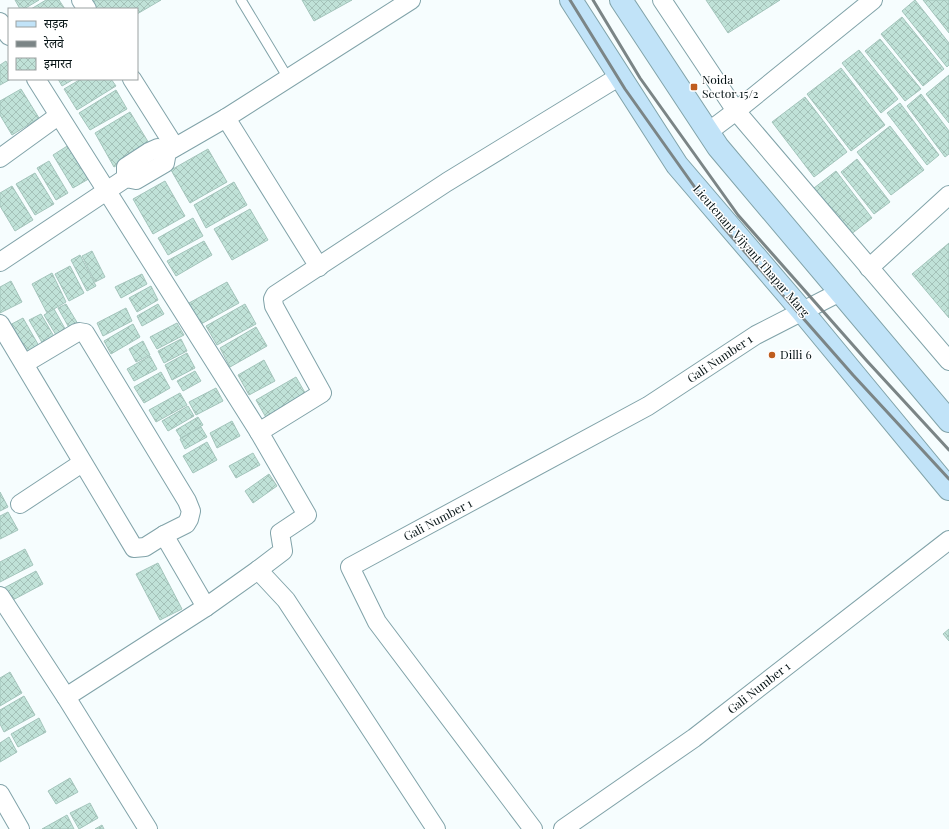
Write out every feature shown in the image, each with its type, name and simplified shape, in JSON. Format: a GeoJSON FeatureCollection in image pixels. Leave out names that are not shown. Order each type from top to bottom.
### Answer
{"type":"FeatureCollection","features":[{"type":"Feature","properties":{"kind":"main road","name":"Lieutenant Vijyant Thapar Marg"},"geometry":{"type":"LineString","coordinates":[[571,0],[677,165],[802,311],[949,489]]}},
{"type":"Feature","properties":{"kind":"main road"},"geometry":{"type":"LineString","coordinates":[[621,0],[718,147],[949,420]]}},
{"type":"Feature","properties":{"kind":"street"},"geometry":{"type":"LineString","coordinates":[[0,262],[126,178],[126,167],[149,152],[158,148],[171,150],[226,118],[411,0]]}},
{"type":"Feature","properties":{"kind":"street"},"geometry":{"type":"LineString","coordinates":[[662,0],[736,111],[949,361]]}},
{"type":"Feature","properties":{"kind":"street"},"geometry":{"type":"LineString","coordinates":[[708,132],[873,0]]}},
{"type":"Feature","properties":{"kind":"street"},"geometry":{"type":"LineString","coordinates":[[0,22],[8,34]]}},
{"type":"Feature","properties":{"kind":"street"},"geometry":{"type":"LineString","coordinates":[[259,432],[322,392],[273,302],[275,295],[447,182],[620,76]]}},
{"type":"Feature","properties":{"kind":"street"},"geometry":{"type":"LineString","coordinates":[[37,80],[259,432],[307,515],[280,533],[283,551],[258,570],[206,607],[66,697]]}},
{"type":"Feature","properties":{"kind":"street"},"geometry":{"type":"LineString","coordinates":[[133,80],[171,150]]}},
{"type":"Feature","properties":{"kind":"street"},"geometry":{"type":"LineString","coordinates":[[0,158],[58,116]]}},
{"type":"Feature","properties":{"kind":"street"},"geometry":{"type":"LineString","coordinates":[[226,118],[319,267]]}},
{"type":"Feature","properties":{"kind":"street"},"geometry":{"type":"LineString","coordinates":[[869,268],[949,195]]}},
{"type":"Feature","properties":{"kind":"street"},"geometry":{"type":"LineString","coordinates":[[802,311],[840,292]]}},
{"type":"Feature","properties":{"kind":"street","name":"Gali Number 1"},"geometry":{"type":"LineString","coordinates":[[533,829],[377,622],[350,567],[648,406],[756,335],[802,311]]}},
{"type":"Feature","properties":{"kind":"street"},"geometry":{"type":"LineString","coordinates":[[0,324],[134,548],[145,547],[186,524],[191,511],[187,501],[86,333],[76,333],[24,364]]}},
{"type":"Feature","properties":{"kind":"street"},"geometry":{"type":"LineString","coordinates":[[20,504],[82,463]]}},
{"type":"Feature","properties":{"kind":"street"},"geometry":{"type":"LineString","coordinates":[[164,535],[206,607]]}},
{"type":"Feature","properties":{"kind":"street","name":"Gali Number 1"},"geometry":{"type":"LineString","coordinates":[[563,829],[694,738],[949,540]]}},
{"type":"Feature","properties":{"kind":"street"},"geometry":{"type":"LineString","coordinates":[[258,570],[286,600],[436,829]]}},
{"type":"Feature","properties":{"kind":"street"},"geometry":{"type":"LineString","coordinates":[[0,596],[66,697],[148,829]]}},
{"type":"Feature","properties":{"kind":"street"},"geometry":{"type":"LineString","coordinates":[[0,794],[20,829]]}},
{"type":"Feature","properties":{"kind":"lane"},"geometry":{"type":"LineString","coordinates":[[241,0],[288,78]]}},
{"type":"Feature","properties":{"kind":"building"},"geometry":{"type":"Polygon","coordinates":[[[15,0],[39,0],[26,8],[19,8],[15,0]]]}},
{"type":"Feature","properties":{"kind":"building"},"geometry":{"type":"Polygon","coordinates":[[[46,0],[59,0],[64,8],[33,8],[46,0]]]}},
{"type":"Feature","properties":{"kind":"building"},"geometry":{"type":"Polygon","coordinates":[[[90,0],[161,0],[138,13],[138,8],[94,8],[90,0]]]}},
{"type":"Feature","properties":{"kind":"building"},"geometry":{"type":"Polygon","coordinates":[[[302,0],[352,0],[314,21],[302,0]]]}},
{"type":"Feature","properties":{"kind":"building"},"geometry":{"type":"Polygon","coordinates":[[[706,0],[780,0],[728,33],[706,0]]]}},
{"type":"Feature","properties":{"kind":"building"},"geometry":{"type":"Polygon","coordinates":[[[915,0],[949,43],[949,65],[947,67],[902,11],[915,0]]]}},
{"type":"Feature","properties":{"kind":"building"},"geometry":{"type":"Polygon","coordinates":[[[923,0],[949,0],[949,33],[923,0]]]}},
{"type":"Feature","properties":{"kind":"building"},"geometry":{"type":"Polygon","coordinates":[[[902,17],[944,69],[923,86],[881,34],[902,17]]]}},
{"type":"Feature","properties":{"kind":"building"},"geometry":{"type":"Polygon","coordinates":[[[880,39],[921,89],[905,101],[865,51],[880,39]]]}},
{"type":"Feature","properties":{"kind":"building"},"geometry":{"type":"Polygon","coordinates":[[[859,50],[898,99],[881,113],[842,63],[859,50]]]}},
{"type":"Feature","properties":{"kind":"building"},"geometry":{"type":"Polygon","coordinates":[[[6,61],[8,65],[9,80],[0,85],[0,65],[6,61]]]}},
{"type":"Feature","properties":{"kind":"building"},"geometry":{"type":"Polygon","coordinates":[[[841,68],[885,125],[851,151],[807,94],[841,68]]]}},
{"type":"Feature","properties":{"kind":"building"},"geometry":{"type":"Polygon","coordinates":[[[949,75],[949,123],[926,94],[949,75]]]}},
{"type":"Feature","properties":{"kind":"building"},"geometry":{"type":"Polygon","coordinates":[[[59,80],[72,80],[62,86],[59,80]]]}},
{"type":"Feature","properties":{"kind":"building"},"geometry":{"type":"Polygon","coordinates":[[[79,80],[112,80],[116,86],[77,110],[64,89],[79,80]]]}},
{"type":"Feature","properties":{"kind":"building"},"geometry":{"type":"Polygon","coordinates":[[[21,89],[39,118],[12,135],[0,115],[0,101],[21,89]]]}},
{"type":"Feature","properties":{"kind":"building"},"geometry":{"type":"Polygon","coordinates":[[[116,90],[127,109],[90,130],[79,113],[116,90]]]}},
{"type":"Feature","properties":{"kind":"building"},"geometry":{"type":"Polygon","coordinates":[[[921,94],[949,131],[949,154],[945,157],[907,106],[921,94]]]}},
{"type":"Feature","properties":{"kind":"building"},"geometry":{"type":"Polygon","coordinates":[[[805,97],[847,152],[814,177],[772,122],[805,97]]]}},
{"type":"Feature","properties":{"kind":"building"},"geometry":{"type":"Polygon","coordinates":[[[900,103],[939,155],[927,165],[887,113],[900,103]]]}},
{"type":"Feature","properties":{"kind":"building"},"geometry":{"type":"Polygon","coordinates":[[[130,112],[150,145],[114,167],[95,133],[130,112]]]}},
{"type":"Feature","properties":{"kind":"building"},"geometry":{"type":"Polygon","coordinates":[[[890,126],[924,170],[891,195],[857,152],[890,126]]]}},
{"type":"Feature","properties":{"kind":"building"},"geometry":{"type":"Polygon","coordinates":[[[72,143],[92,177],[73,188],[53,155],[72,143]]]}},
{"type":"Feature","properties":{"kind":"building"},"geometry":{"type":"Polygon","coordinates":[[[208,149],[227,182],[190,203],[171,170],[208,149]]]}},
{"type":"Feature","properties":{"kind":"building"},"geometry":{"type":"Polygon","coordinates":[[[857,159],[890,202],[874,214],[841,172],[857,159]]]}},
{"type":"Feature","properties":{"kind":"building"},"geometry":{"type":"Polygon","coordinates":[[[49,161],[68,193],[56,200],[37,168],[49,161]]]}},
{"type":"Feature","properties":{"kind":"building"},"geometry":{"type":"Polygon","coordinates":[[[836,171],[872,218],[850,235],[814,188],[836,171]]]}},
{"type":"Feature","properties":{"kind":"building"},"geometry":{"type":"Polygon","coordinates":[[[35,173],[54,204],[35,215],[16,184],[35,173]]]}},
{"type":"Feature","properties":{"kind":"building"},"geometry":{"type":"Polygon","coordinates":[[[165,181],[185,216],[153,234],[133,199],[165,181]]]}},
{"type":"Feature","properties":{"kind":"building"},"geometry":{"type":"Polygon","coordinates":[[[234,182],[247,205],[206,228],[194,205],[234,182]]]}},
{"type":"Feature","properties":{"kind":"building"},"geometry":{"type":"Polygon","coordinates":[[[12,186],[33,220],[15,231],[0,206],[0,193],[12,186]]]}},
{"type":"Feature","properties":{"kind":"building"},"geometry":{"type":"Polygon","coordinates":[[[250,209],[268,240],[232,260],[214,229],[250,209]]]}},
{"type":"Feature","properties":{"kind":"building"},"geometry":{"type":"Polygon","coordinates":[[[193,218],[203,236],[168,255],[158,238],[193,218]]]}},
{"type":"Feature","properties":{"kind":"building"},"geometry":{"type":"Polygon","coordinates":[[[204,241],[212,255],[176,276],[167,261],[204,241]]]}},
{"type":"Feature","properties":{"kind":"building"},"geometry":{"type":"Polygon","coordinates":[[[949,243],[949,318],[912,274],[949,243]]]}},
{"type":"Feature","properties":{"kind":"building"},"geometry":{"type":"Polygon","coordinates":[[[92,251],[105,277],[95,282],[82,256],[92,251]]]}},
{"type":"Feature","properties":{"kind":"building"},"geometry":{"type":"Polygon","coordinates":[[[80,255],[96,286],[87,291],[71,260],[80,255]]]}},
{"type":"Feature","properties":{"kind":"building"},"geometry":{"type":"Polygon","coordinates":[[[70,266],[84,293],[69,301],[55,274],[70,266]]]}},
{"type":"Feature","properties":{"kind":"building"},"geometry":{"type":"Polygon","coordinates":[[[52,273],[66,302],[47,313],[32,284],[52,273]]]}},
{"type":"Feature","properties":{"kind":"building"},"geometry":{"type":"Polygon","coordinates":[[[142,274],[147,284],[121,298],[115,287],[142,274]]]}},
{"type":"Feature","properties":{"kind":"building"},"geometry":{"type":"Polygon","coordinates":[[[11,281],[22,302],[0,313],[0,287],[11,281]]]}},
{"type":"Feature","properties":{"kind":"building"},"geometry":{"type":"Polygon","coordinates":[[[227,282],[239,303],[201,324],[189,303],[227,282]]]}},
{"type":"Feature","properties":{"kind":"building"},"geometry":{"type":"Polygon","coordinates":[[[151,286],[158,300],[137,312],[129,298],[151,286]]]}},
{"type":"Feature","properties":{"kind":"building"},"geometry":{"type":"Polygon","coordinates":[[[66,304],[81,329],[72,333],[58,308],[66,304]]]}},
{"type":"Feature","properties":{"kind":"building"},"geometry":{"type":"Polygon","coordinates":[[[158,304],[164,314],[142,326],[137,316],[158,304]]]}},
{"type":"Feature","properties":{"kind":"building"},"geometry":{"type":"Polygon","coordinates":[[[245,304],[256,324],[217,345],[206,326],[245,304]]]}},
{"type":"Feature","properties":{"kind":"building"},"geometry":{"type":"Polygon","coordinates":[[[126,308],[132,321],[103,336],[97,323],[126,308]]]}},
{"type":"Feature","properties":{"kind":"building"},"geometry":{"type":"Polygon","coordinates":[[[54,309],[68,334],[59,340],[44,315],[54,309]]]}},
{"type":"Feature","properties":{"kind":"building"},"geometry":{"type":"Polygon","coordinates":[[[41,314],[56,340],[44,346],[29,320],[41,314]]]}},
{"type":"Feature","properties":{"kind":"building"},"geometry":{"type":"Polygon","coordinates":[[[23,318],[39,346],[25,355],[8,326],[23,318]]]}},
{"type":"Feature","properties":{"kind":"building"},"geometry":{"type":"Polygon","coordinates":[[[177,323],[184,335],[157,349],[150,337],[177,323]]]}},
{"type":"Feature","properties":{"kind":"building"},"geometry":{"type":"Polygon","coordinates":[[[133,324],[140,337],[111,354],[104,341],[133,324]]]}},
{"type":"Feature","properties":{"kind":"building"},"geometry":{"type":"Polygon","coordinates":[[[256,327],[267,346],[230,367],[220,348],[256,327]]]}},
{"type":"Feature","properties":{"kind":"building"},"geometry":{"type":"Polygon","coordinates":[[[181,339],[187,351],[164,363],[158,351],[181,339]]]}},
{"type":"Feature","properties":{"kind":"building"},"geometry":{"type":"Polygon","coordinates":[[[143,341],[150,355],[136,362],[129,349],[143,341]]]}},
{"type":"Feature","properties":{"kind":"building"},"geometry":{"type":"Polygon","coordinates":[[[187,353],[195,368],[172,380],[165,365],[187,353]]]}},
{"type":"Feature","properties":{"kind":"building"},"geometry":{"type":"Polygon","coordinates":[[[150,356],[157,369],[134,381],[127,369],[150,356]]]}},
{"type":"Feature","properties":{"kind":"building"},"geometry":{"type":"Polygon","coordinates":[[[264,360],[275,381],[249,395],[238,375],[264,360]]]}},
{"type":"Feature","properties":{"kind":"building"},"geometry":{"type":"Polygon","coordinates":[[[195,371],[201,381],[183,391],[177,381],[195,371]]]}},
{"type":"Feature","properties":{"kind":"building"},"geometry":{"type":"Polygon","coordinates":[[[161,372],[170,388],[144,403],[134,387],[161,372]]]}},
{"type":"Feature","properties":{"kind":"building"},"geometry":{"type":"Polygon","coordinates":[[[296,377],[308,398],[268,421],[256,400],[296,377]]]}},
{"type":"Feature","properties":{"kind":"building"},"geometry":{"type":"Polygon","coordinates":[[[216,388],[223,401],[196,415],[189,402],[216,388]]]}},
{"type":"Feature","properties":{"kind":"building"},"geometry":{"type":"Polygon","coordinates":[[[180,393],[187,405],[156,422],[149,410],[180,393]]]}},
{"type":"Feature","properties":{"kind":"building"},"geometry":{"type":"Polygon","coordinates":[[[188,406],[194,416],[168,431],[162,421],[188,406]]]}},
{"type":"Feature","properties":{"kind":"building"},"geometry":{"type":"Polygon","coordinates":[[[198,417],[203,425],[181,438],[176,430],[198,417]]]}},
{"type":"Feature","properties":{"kind":"building"},"geometry":{"type":"Polygon","coordinates":[[[232,421],[240,436],[217,448],[210,433],[232,421]]]}},
{"type":"Feature","properties":{"kind":"building"},"geometry":{"type":"Polygon","coordinates":[[[201,427],[207,437],[185,449],[180,439],[201,427]]]}},
{"type":"Feature","properties":{"kind":"building"},"geometry":{"type":"Polygon","coordinates":[[[207,442],[217,460],[193,473],[183,456],[207,442]]]}},
{"type":"Feature","properties":{"kind":"building"},"geometry":{"type":"Polygon","coordinates":[[[253,453],[260,465],[236,478],[229,466],[253,453]]]}},
{"type":"Feature","properties":{"kind":"building"},"geometry":{"type":"Polygon","coordinates":[[[269,474],[277,486],[253,503],[245,491],[269,474]]]}},
{"type":"Feature","properties":{"kind":"building"},"geometry":{"type":"Polygon","coordinates":[[[0,492],[8,507],[0,511],[0,492]]]}},
{"type":"Feature","properties":{"kind":"building"},"geometry":{"type":"Polygon","coordinates":[[[8,512],[18,530],[0,539],[0,516],[8,512]]]}},
{"type":"Feature","properties":{"kind":"building"},"geometry":{"type":"Polygon","coordinates":[[[25,549],[33,565],[0,582],[0,562],[25,549]]]}},
{"type":"Feature","properties":{"kind":"building"},"geometry":{"type":"Polygon","coordinates":[[[158,563],[182,609],[160,620],[136,574],[158,563]]]}},
{"type":"Feature","properties":{"kind":"building"},"geometry":{"type":"Polygon","coordinates":[[[36,571],[43,584],[9,602],[2,589],[36,571]]]}},
{"type":"Feature","properties":{"kind":"building"},"geometry":{"type":"Polygon","coordinates":[[[949,629],[949,641],[943,634],[949,629]]]}},
{"type":"Feature","properties":{"kind":"building"},"geometry":{"type":"Polygon","coordinates":[[[10,672],[22,693],[0,706],[0,678],[10,672]]]}},
{"type":"Feature","properties":{"kind":"building"},"geometry":{"type":"Polygon","coordinates":[[[24,696],[35,715],[4,732],[0,724],[0,710],[24,696]]]}},
{"type":"Feature","properties":{"kind":"building"},"geometry":{"type":"Polygon","coordinates":[[[39,718],[46,732],[18,747],[11,734],[39,718]]]}},
{"type":"Feature","properties":{"kind":"building"},"geometry":{"type":"Polygon","coordinates":[[[9,737],[17,752],[0,762],[0,743],[9,737]]]}},
{"type":"Feature","properties":{"kind":"building"},"geometry":{"type":"Polygon","coordinates":[[[70,778],[78,792],[56,804],[48,791],[70,778]]]}},
{"type":"Feature","properties":{"kind":"building"},"geometry":{"type":"Polygon","coordinates":[[[90,803],[98,818],[79,829],[70,813],[90,803]]]}},
{"type":"Feature","properties":{"kind":"building"},"geometry":{"type":"Polygon","coordinates":[[[67,815],[74,829],[42,829],[67,815]]]}},
{"type":"Feature","properties":{"kind":"building"},"geometry":{"type":"Polygon","coordinates":[[[102,825],[104,829],[95,829],[102,825]]]}},
{"type":"Feature","properties":{"kind":"railway"},"geometry":{"type":"LineString","coordinates":[[570,0],[625,89],[723,227],[853,375],[949,479]]}},
{"type":"Feature","properties":{"kind":"railway"},"geometry":{"type":"LineString","coordinates":[[593,0],[640,78],[738,215],[867,361],[949,450]]}},
{"type":"Feature","properties":{"kind":"place","name":"Noida Sector 15/2"},"geometry":{"type":"Point","coordinates":[694,87]}},
{"type":"Feature","properties":{"kind":"place","name":"Dilli 6"},"geometry":{"type":"Point","coordinates":[772,355]}}]}
